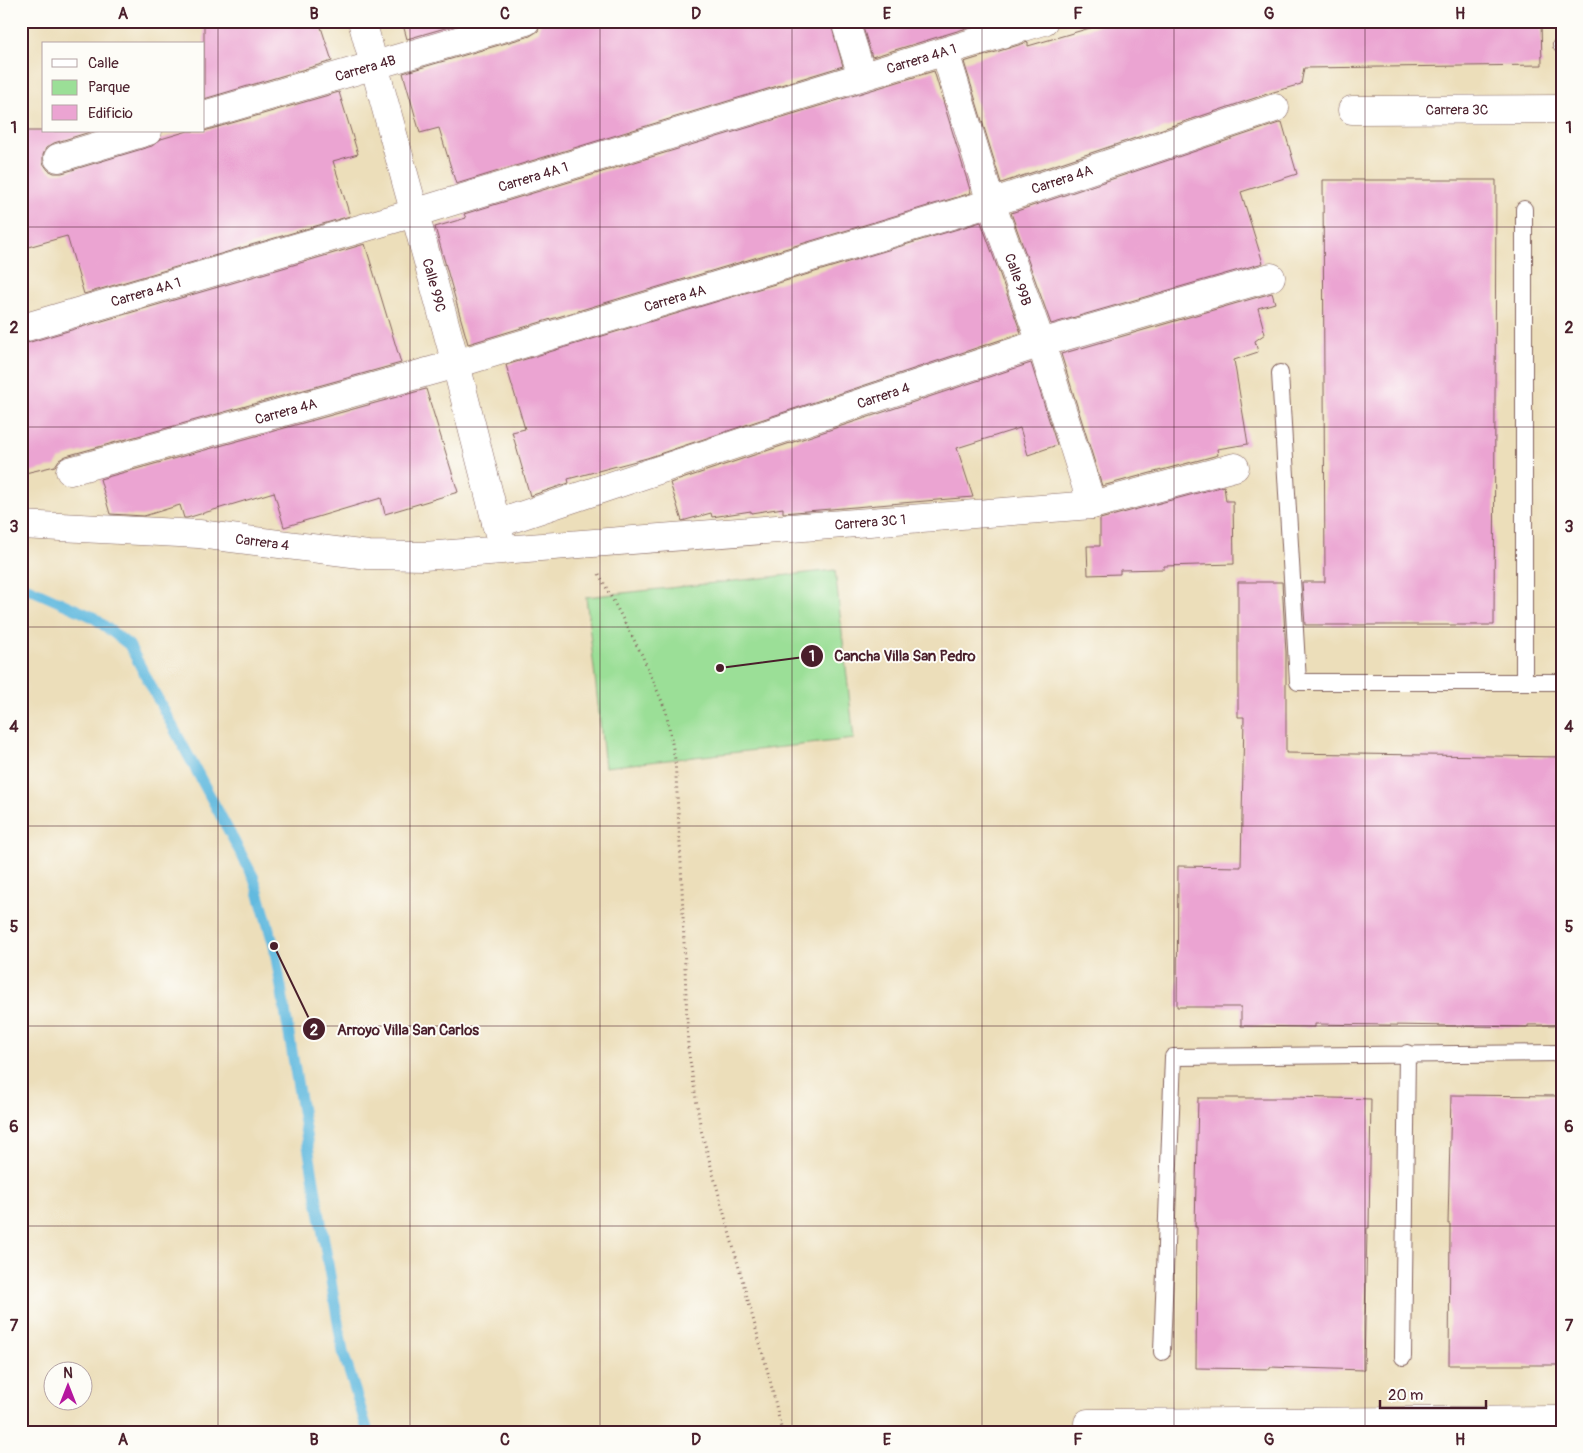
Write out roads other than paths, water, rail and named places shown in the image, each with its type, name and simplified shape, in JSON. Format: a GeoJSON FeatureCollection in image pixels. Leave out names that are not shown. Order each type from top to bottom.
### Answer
{"type":"FeatureCollection","features":[{"type":"Feature","properties":{"kind":"street","name":"Calle 99C"},"geometry":{"type":"LineString","coordinates":[[362,21],[456,364],[503,550]]}},
{"type":"Feature","properties":{"kind":"street","name":"Carrera 4B"},"geometry":{"type":"LineString","coordinates":[[205,115],[526,21]]}},
{"type":"Feature","properties":{"kind":"street"},"geometry":{"type":"LineString","coordinates":[[845,21],[862,76]]}},
{"type":"Feature","properties":{"kind":"street","name":"Carrera 4A 1"},"geometry":{"type":"LineString","coordinates":[[23,328],[414,214],[1044,21]]}},
{"type":"Feature","properties":{"kind":"street","name":"Calle 99B"},"geometry":{"type":"LineString","coordinates":[[945,52],[991,204],[1042,343],[1092,506]]}},
{"type":"Feature","properties":{"kind":"street","name":"Carrera 4A"},"geometry":{"type":"LineString","coordinates":[[70,471],[456,364],[991,204],[1275,108]]}},
{"type":"Feature","properties":{"kind":"street","name":"Carrera 3C"},"geometry":{"type":"LineString","coordinates":[[1352,110],[1562,109]]}},
{"type":"Feature","properties":{"kind":"street"},"geometry":{"type":"LineString","coordinates":[[58,158],[145,132]]}},
{"type":"Feature","properties":{"kind":"street","name":"Carrera 4"},"geometry":{"type":"LineString","coordinates":[[496,524],[1042,343],[1271,277]]}},
{"type":"Feature","properties":{"kind":"street","name":"Carrera 3C 1"},"geometry":{"type":"LineString","coordinates":[[503,550],[1092,506],[1235,466]]}},
{"type":"Feature","properties":{"kind":"street","name":"Carrera 4"},"geometry":{"type":"LineString","coordinates":[[21,525],[199,534],[368,555],[424,556],[503,550]]}},
{"type":"Feature","properties":{"kind":"street"},"geometry":{"type":"LineString","coordinates":[[1088,1423],[1562,1420]]}},
{"type":"Feature","properties":{"kind":"lane"},"geometry":{"type":"LineString","coordinates":[[1524,209],[1524,681]]}},
{"type":"Feature","properties":{"kind":"lane"},"geometry":{"type":"LineString","coordinates":[[1280,373],[1298,682],[1562,682]]}},
{"type":"Feature","properties":{"kind":"lane"},"geometry":{"type":"LineString","coordinates":[[1162,1352],[1173,1057],[1562,1052]]}},
{"type":"Feature","properties":{"kind":"lane"},"geometry":{"type":"LineString","coordinates":[[1403,1357],[1407,1053]]}},
{"type":"Feature","properties":{"kind":"waterway"},"geometry":{"type":"LineString","coordinates":[[21,585],[93,617],[129,645],[254,878],[274,946],[343,1352],[368,1432]]}},
{"type":"Feature","properties":{"kind":"place","name":"Cancha Villa San Pedro"},"geometry":{"type":"Point","coordinates":[720,668]}},
{"type":"Feature","properties":{"kind":"place","name":"Arroyo Villa San Carlos"},"geometry":{"type":"Point","coordinates":[274,946]}}]}
